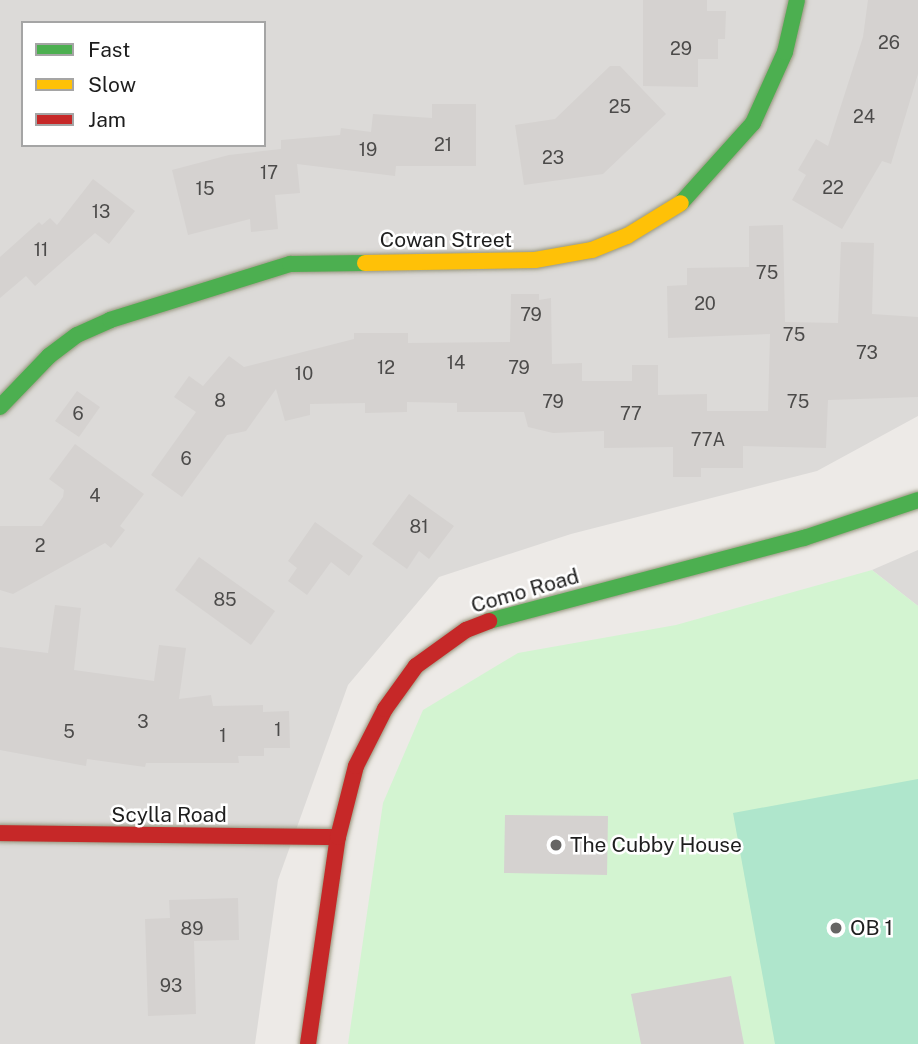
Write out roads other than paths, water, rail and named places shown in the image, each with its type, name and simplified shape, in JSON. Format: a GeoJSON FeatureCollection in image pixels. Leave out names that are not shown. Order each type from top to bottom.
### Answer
{"type":"FeatureCollection","features":[{"type":"Feature","properties":{"kind":"street","name":"Cowan Street"},"geometry":{"type":"LineString","coordinates":[[0,407],[49,356],[77,335],[110,320],[290,264],[535,260],[582,252],[627,236],[670,212],[697,189],[753,123],[785,52],[797,0]]}},
{"type":"Feature","properties":{"kind":"street","name":"Como Road"},"geometry":{"type":"LineString","coordinates":[[308,1044],[338,837],[356,766],[385,709],[416,666],[466,630],[520,610],[804,538],[918,500]]}},
{"type":"Feature","properties":{"kind":"street","name":"Scylla Road"},"geometry":{"type":"LineString","coordinates":[[0,833],[338,837]]}},
{"type":"Feature","properties":{"kind":"place","name":"The Cubby House"},"geometry":{"type":"Point","coordinates":[556,845]}},
{"type":"Feature","properties":{"kind":"place","name":"OB 1"},"geometry":{"type":"Point","coordinates":[836,928]}}]}
